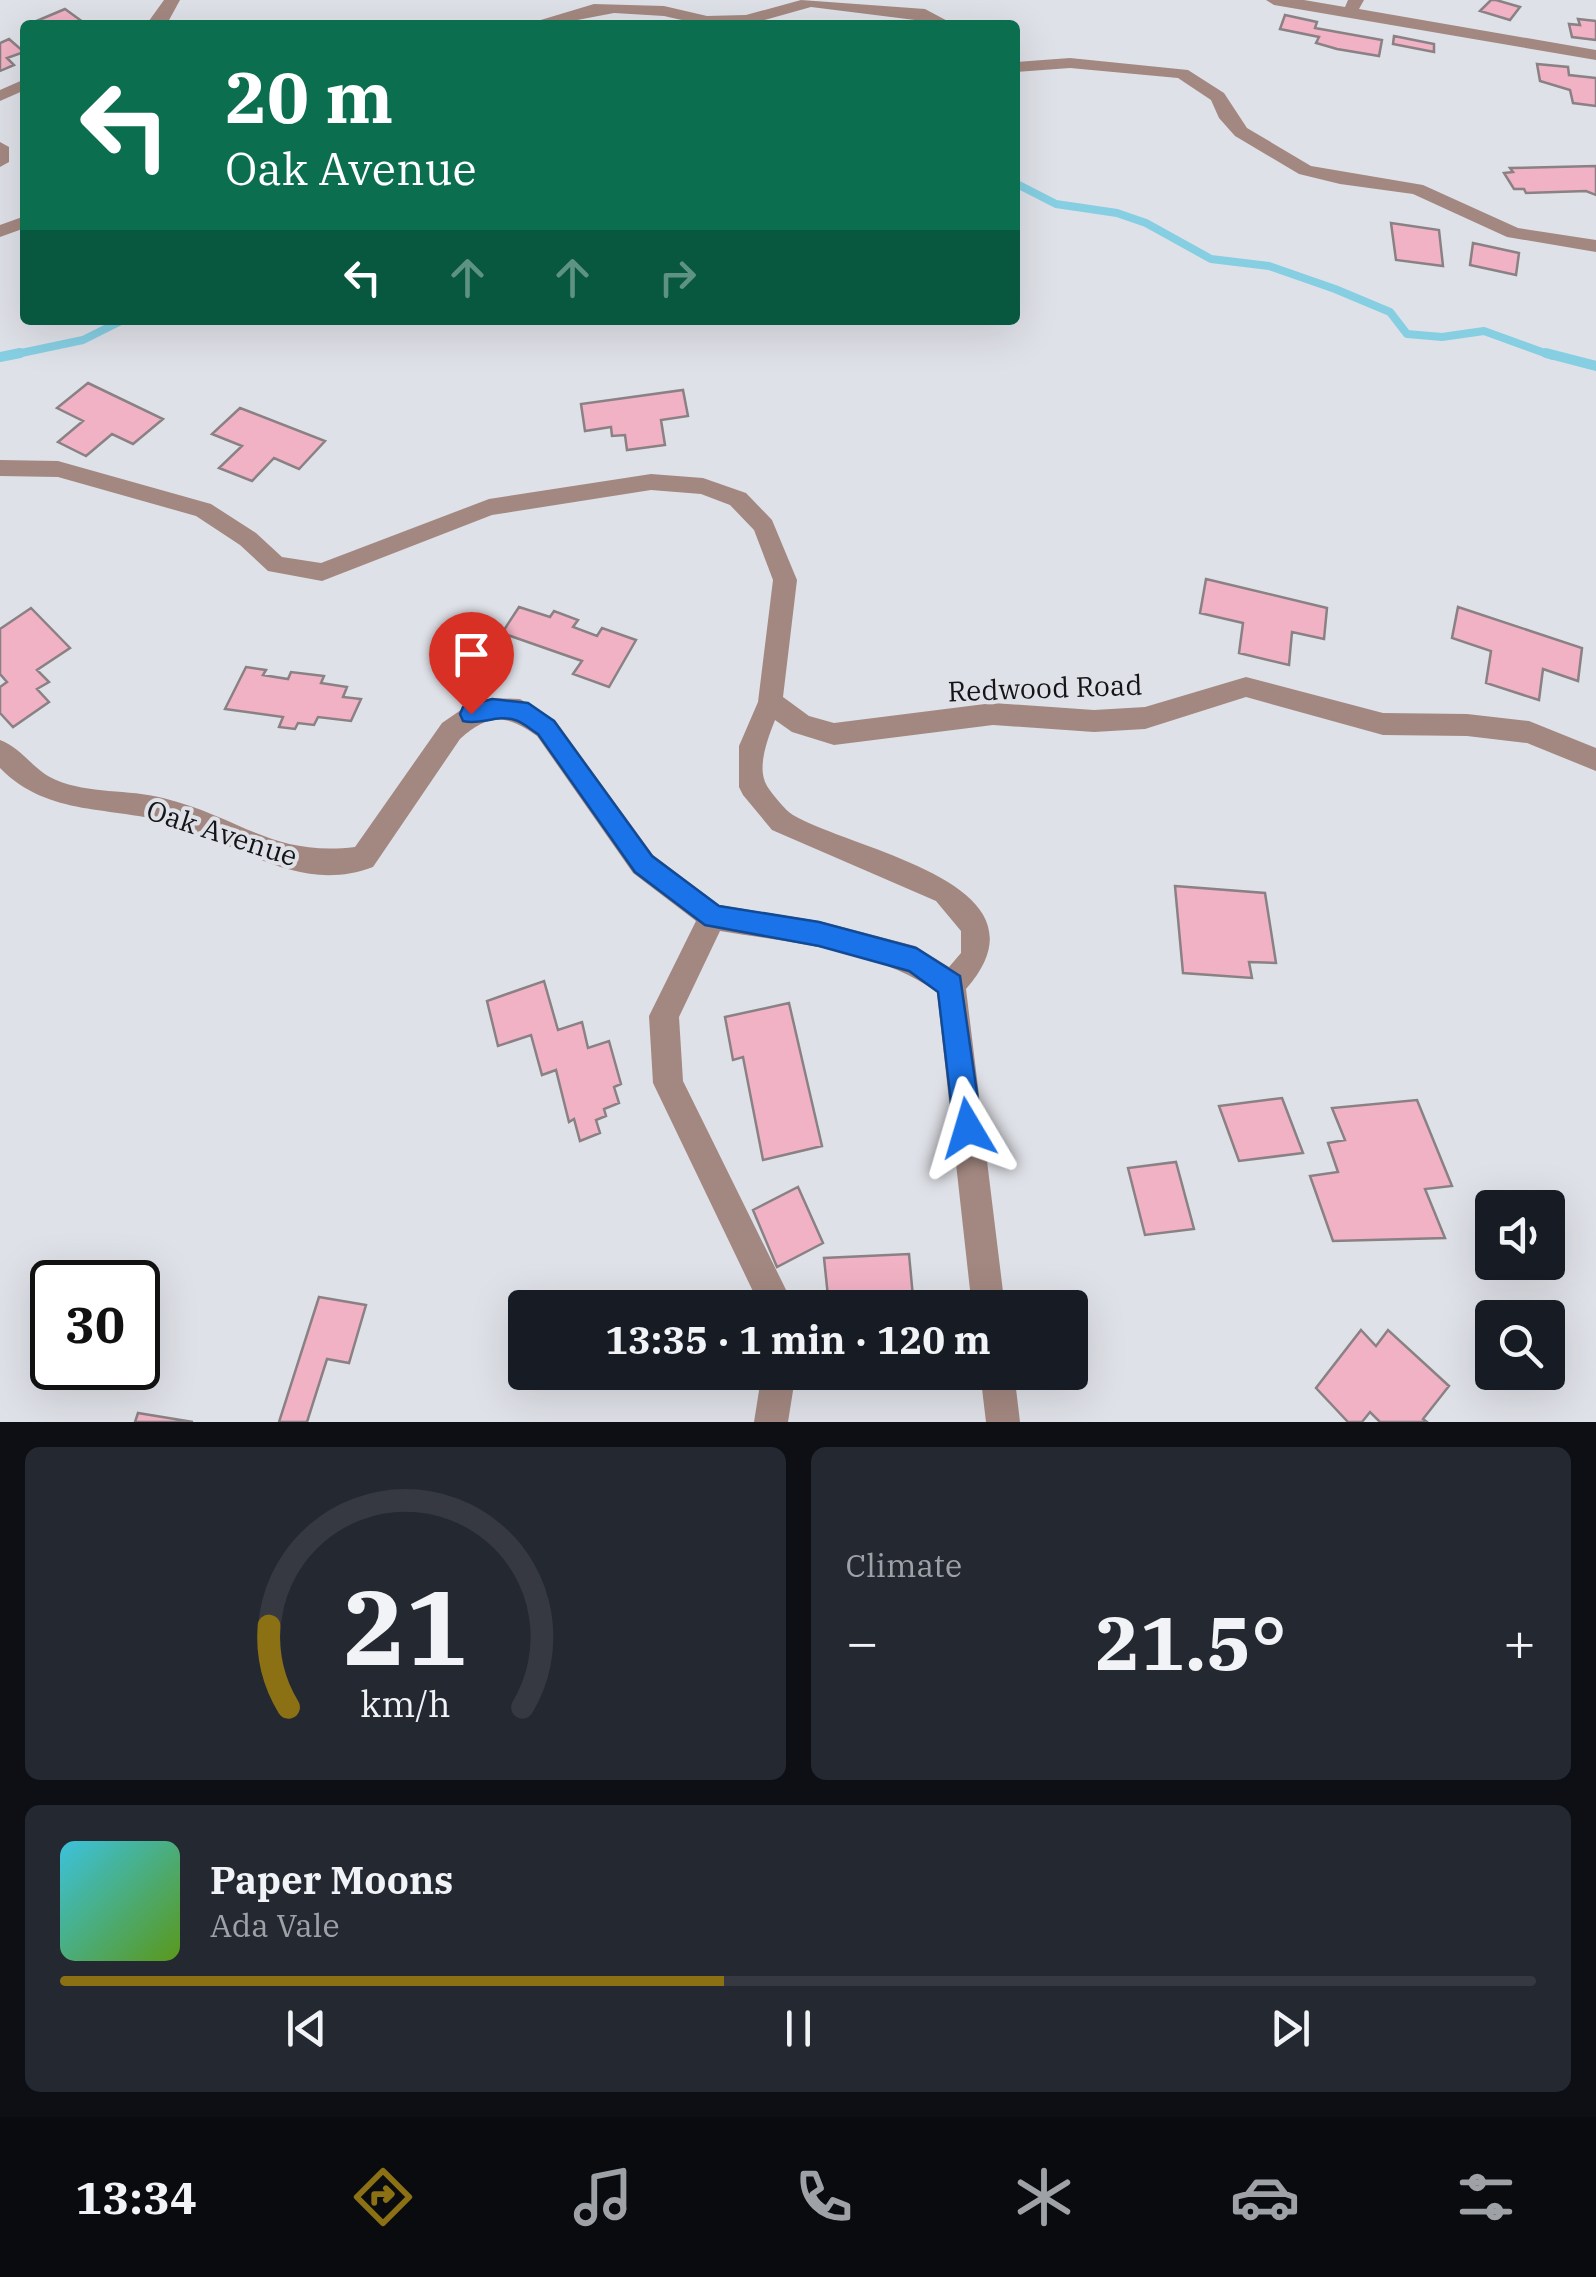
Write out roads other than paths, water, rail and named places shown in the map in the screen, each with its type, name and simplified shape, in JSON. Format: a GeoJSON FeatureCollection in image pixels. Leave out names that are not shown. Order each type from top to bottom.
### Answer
{"type":"FeatureCollection","features":[{"type":"Feature","properties":{"kind":"street"},"geometry":{"type":"LineString","coordinates":[[1274,0],[1353,6],[1596,56]]}},
{"type":"Feature","properties":{"kind":"street"},"geometry":{"type":"LineString","coordinates":[[747,20],[800,4],[823,2],[880,14],[924,14],[936,20]]}},
{"type":"Feature","properties":{"kind":"street"},"geometry":{"type":"LineString","coordinates":[[551,20],[614,8],[664,11],[704,20]]}},
{"type":"Feature","properties":{"kind":"street"},"geometry":{"type":"LineString","coordinates":[[1020,67],[1070,63],[1182,74],[1218,98],[1241,132],[1295,166],[1340,179],[1416,189],[1514,233],[1596,246]]}},
{"type":"Feature","properties":{"kind":"street"},"geometry":{"type":"LineString","coordinates":[[0,147],[0,162]]}},
{"type":"Feature","properties":{"kind":"street"},"geometry":{"type":"LineString","coordinates":[[0,468],[58,469],[203,510],[248,539],[276,564],[322,572],[489,507],[651,482],[703,486],[738,499],[764,526],[785,580],[770,702],[752,746],[752,787],[781,822],[946,892],[975,926],[974,958],[951,985],[987,1290]]}},
{"type":"Feature","properties":{"kind":"street","name":"Redwood Road"},"geometry":{"type":"LineString","coordinates":[[770,702],[801,724],[834,734],[993,714],[1094,721],[1145,718],[1246,687],[1382,724],[1468,725],[1528,732],[1596,760]]}},
{"type":"Feature","properties":{"kind":"street","name":"Oak Avenue"},"geometry":{"type":"LineString","coordinates":[[0,751],[34,782],[68,796],[162,808],[263,849],[308,862],[342,860],[363,858],[451,731],[471,714],[492,708],[520,710],[546,728],[643,864],[714,917],[819,934],[916,960],[951,985]]}},
{"type":"Feature","properties":{"kind":"street"},"geometry":{"type":"LineString","coordinates":[[714,917],[664,1016],[668,1082],[770,1290]]}},
{"type":"Feature","properties":{"kind":"street"},"geometry":{"type":"LineString","coordinates":[[772,1422],[776,1390]]}},
{"type":"Feature","properties":{"kind":"street"},"geometry":{"type":"LineString","coordinates":[[999,1390],[1003,1422]]}},
{"type":"Feature","properties":{"kind":"waterway"},"geometry":{"type":"LineString","coordinates":[[1020,186],[1056,204],[1117,213],[1146,223],[1211,259],[1269,266],[1335,289],[1390,312],[1407,334],[1442,337],[1484,331],[1553,356]]}},
{"type":"Feature","properties":{"kind":"waterway"},"geometry":{"type":"LineString","coordinates":[[7,356],[83,340],[113,325]]}},
{"type":"Feature","properties":{"kind":"waterway"},"geometry":{"type":"LineString","coordinates":[[0,357],[20,353]]}},
{"type":"Feature","properties":{"kind":"waterway"},"geometry":{"type":"LineString","coordinates":[[1546,353],[1596,366]]}}]}
